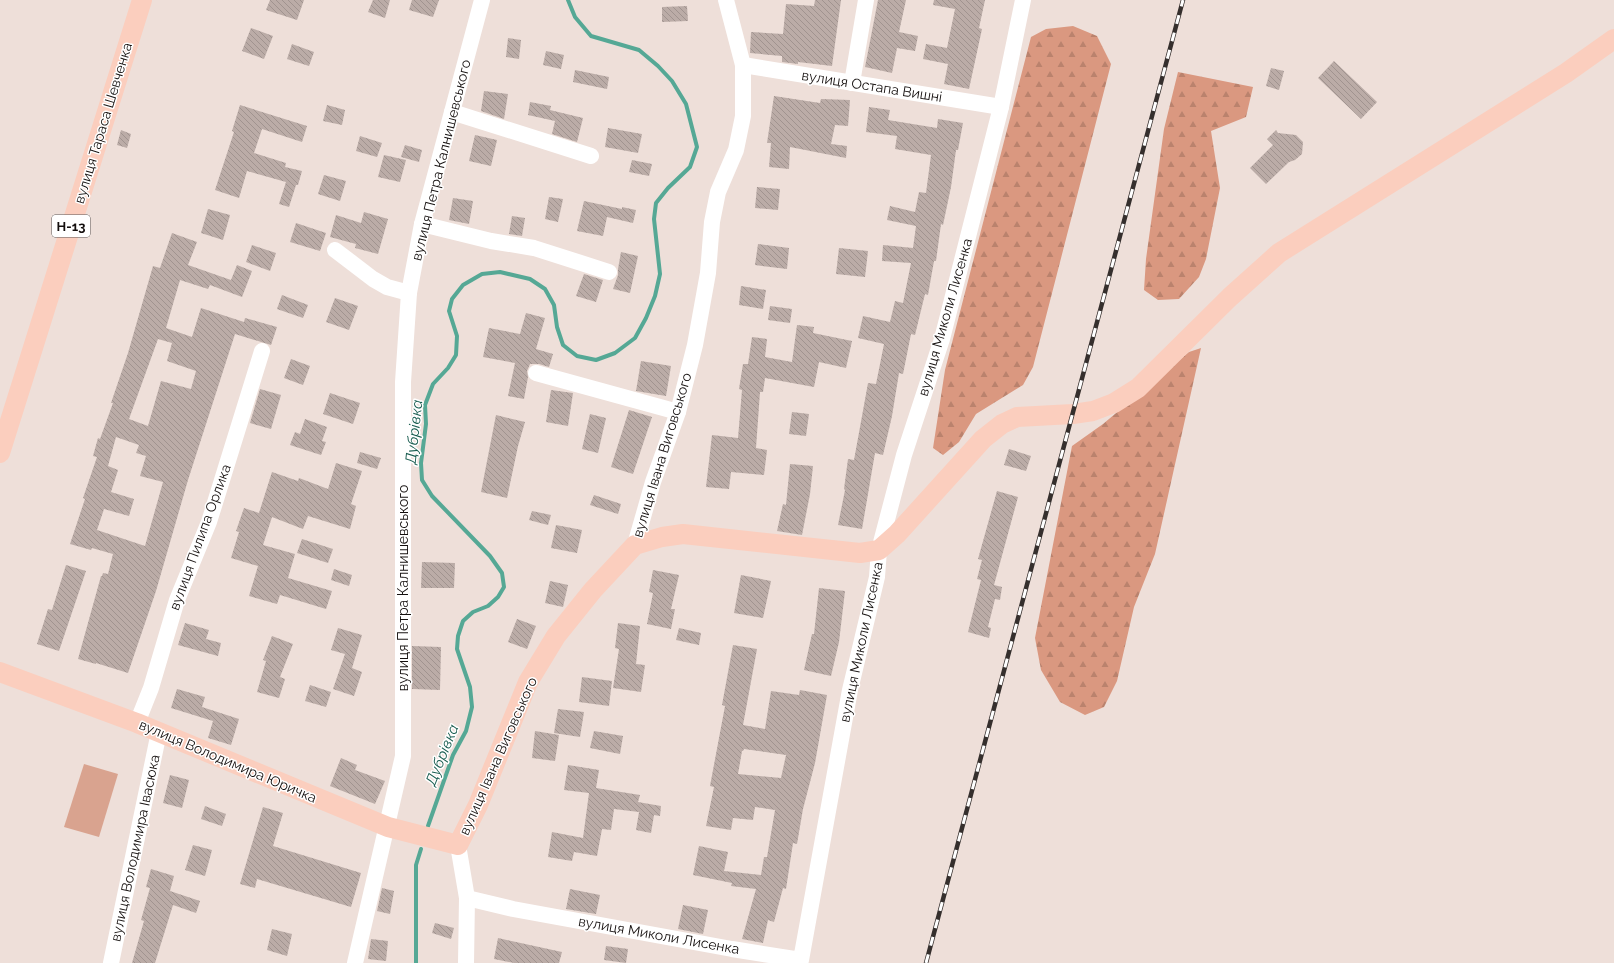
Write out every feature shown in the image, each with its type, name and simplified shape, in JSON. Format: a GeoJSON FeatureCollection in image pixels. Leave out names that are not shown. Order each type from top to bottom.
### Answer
{"type":"FeatureCollection","features":[{"type":"Feature","properties":{"kind":"main road","name":"вулиця Тараса Шевченка"},"geometry":{"type":"LineString","coordinates":[[0,453],[142,0]]}},
{"type":"Feature","properties":{"kind":"main road"},"geometry":{"type":"LineString","coordinates":[[635,545],[662,537],[683,534],[860,554],[879,550],[897,534],[983,439],[1002,424],[1017,417],[1073,414],[1093,411],[1120,400],[1138,388],[1230,297],[1279,253],[1566,73],[1614,39]]}},
{"type":"Feature","properties":{"kind":"main road","name":"вулиця Івана Виговського"},"geometry":{"type":"LineString","coordinates":[[458,845],[478,805],[528,682],[556,636],[593,590],[635,545]]}},
{"type":"Feature","properties":{"kind":"main road","name":"вулиця Володимира Юричка"},"geometry":{"type":"LineString","coordinates":[[0,672],[137,723],[388,827],[458,845]]}},
{"type":"Feature","properties":{"kind":"street","name":"вулиця Петра Калнишевського"},"geometry":{"type":"LineString","coordinates":[[355,963],[388,827],[403,756],[403,382],[409,293],[422,224],[482,0]]}},
{"type":"Feature","properties":{"kind":"street","name":"вулиця Івана Виговського"},"geometry":{"type":"LineString","coordinates":[[635,545],[652,482],[678,412],[695,345],[708,273],[712,222],[718,192],[736,150],[743,116],[743,65],[726,0]]}},
{"type":"Feature","properties":{"kind":"street"},"geometry":{"type":"LineString","coordinates":[[852,83],[866,0]]}},
{"type":"Feature","properties":{"kind":"street","name":"вулиця Миколи Лисенка"},"geometry":{"type":"LineString","coordinates":[[467,898],[513,909],[801,961],[850,690],[877,577],[879,550],[904,455],[942,340],[1001,107],[1022,0]]}},
{"type":"Feature","properties":{"kind":"street","name":"вулиця Остапа Вишні"},"geometry":{"type":"LineString","coordinates":[[743,65],[1001,107]]}},
{"type":"Feature","properties":{"kind":"street"},"geometry":{"type":"LineString","coordinates":[[452,112],[591,156]]}},
{"type":"Feature","properties":{"kind":"street"},"geometry":{"type":"LineString","coordinates":[[422,224],[491,241],[534,248],[609,272]]}},
{"type":"Feature","properties":{"kind":"street"},"geometry":{"type":"LineString","coordinates":[[335,250],[378,282],[387,287],[409,293]]}},
{"type":"Feature","properties":{"kind":"street","name":"вулиця Пилипа Орлика"},"geometry":{"type":"LineString","coordinates":[[137,723],[151,688],[177,600],[209,522],[262,351]]}},
{"type":"Feature","properties":{"kind":"street"},"geometry":{"type":"LineString","coordinates":[[536,373],[678,412]]}},
{"type":"Feature","properties":{"kind":"street","name":"вулиця Володимира Івасюка"},"geometry":{"type":"LineString","coordinates":[[111,963],[159,732]]}},
{"type":"Feature","properties":{"kind":"street","name":"вулиця Івана Виговського"},"geometry":{"type":"LineString","coordinates":[[458,845],[467,898],[466,963]]}},
{"type":"Feature","properties":{"kind":"shaded area"},"geometry":{"type":"Polygon","coordinates":[[[84,764],[118,774],[99,837],[64,827],[84,764]]]}},
{"type":"Feature","properties":{"kind":"green space"},"geometry":{"type":"Polygon","coordinates":[[[1073,26],[1097,36],[1111,64],[1033,367],[1023,385],[976,414],[959,442],[943,455],[933,448],[945,370],[1031,37],[1046,29],[1073,26]]]}},
{"type":"Feature","properties":{"kind":"green space"},"geometry":{"type":"Polygon","coordinates":[[[1178,72],[1253,87],[1246,117],[1211,131],[1220,188],[1206,259],[1199,277],[1179,299],[1158,300],[1144,290],[1146,259],[1164,129],[1178,72]]]}},
{"type":"Feature","properties":{"kind":"green space"},"geometry":{"type":"Polygon","coordinates":[[[1201,348],[1155,554],[1134,607],[1117,681],[1104,707],[1085,715],[1060,702],[1041,670],[1035,638],[1072,446],[1103,424],[1189,352],[1201,348]]]}},
{"type":"Feature","properties":{"kind":"building"},"geometry":{"type":"Polygon","coordinates":[[[270,0],[304,0],[297,20],[266,10],[270,0]]]}},
{"type":"Feature","properties":{"kind":"building"},"geometry":{"type":"Polygon","coordinates":[[[373,0],[390,0],[385,18],[368,12],[373,0]]]}},
{"type":"Feature","properties":{"kind":"building"},"geometry":{"type":"Polygon","coordinates":[[[412,0],[439,0],[433,17],[409,10],[412,0]]]}},
{"type":"Feature","properties":{"kind":"building"},"geometry":{"type":"Polygon","coordinates":[[[815,0],[841,0],[832,66],[798,62],[798,64],[782,62],[782,56],[750,53],[751,32],[783,34],[786,4],[814,6],[815,0]]]}},
{"type":"Feature","properties":{"kind":"building"},"geometry":{"type":"Polygon","coordinates":[[[878,0],[906,0],[899,32],[918,36],[915,51],[897,48],[892,73],[865,67],[878,0]]]}},
{"type":"Feature","properties":{"kind":"building"},"geometry":{"type":"Polygon","coordinates":[[[934,0],[985,0],[979,28],[982,29],[969,89],[944,84],[948,64],[923,59],[926,44],[947,48],[955,9],[933,5],[934,0]]]}},
{"type":"Feature","properties":{"kind":"building"},"geometry":{"type":"Polygon","coordinates":[[[687,6],[688,21],[662,22],[662,7],[687,6]]]}},
{"type":"Feature","properties":{"kind":"building"},"geometry":{"type":"Polygon","coordinates":[[[251,28],[273,36],[264,59],[242,51],[251,28]]]}},
{"type":"Feature","properties":{"kind":"building"},"geometry":{"type":"Polygon","coordinates":[[[508,38],[521,40],[519,59],[506,57],[508,38]]]}},
{"type":"Feature","properties":{"kind":"building"},"geometry":{"type":"Polygon","coordinates":[[[292,44],[314,52],[309,66],[287,59],[292,44]]]}},
{"type":"Feature","properties":{"kind":"building"},"geometry":{"type":"Polygon","coordinates":[[[546,51],[564,55],[561,69],[543,65],[546,51]]]}},
{"type":"Feature","properties":{"kind":"building"},"geometry":{"type":"Polygon","coordinates":[[[1334,61],[1377,102],[1361,119],[1318,78],[1334,61]]]}},
{"type":"Feature","properties":{"kind":"building"},"geometry":{"type":"Polygon","coordinates":[[[1271,68],[1284,71],[1279,90],[1266,86],[1271,68]]]}},
{"type":"Feature","properties":{"kind":"building"},"geometry":{"type":"Polygon","coordinates":[[[575,70],[609,77],[607,89],[573,82],[575,70]]]}},
{"type":"Feature","properties":{"kind":"building"},"geometry":{"type":"Polygon","coordinates":[[[484,91],[508,94],[504,119],[481,111],[484,91]]]}},
{"type":"Feature","properties":{"kind":"building"},"geometry":{"type":"Polygon","coordinates":[[[774,96],[820,103],[821,99],[850,100],[848,126],[835,125],[831,144],[847,146],[846,158],[790,147],[789,169],[769,167],[771,143],[767,143],[774,96]]]}},
{"type":"Feature","properties":{"kind":"building"},"geometry":{"type":"Polygon","coordinates":[[[530,102],[551,106],[550,110],[583,118],[577,142],[552,134],[555,121],[528,115],[530,102]]]}},
{"type":"Feature","properties":{"kind":"building"},"geometry":{"type":"Polygon","coordinates":[[[240,105],[307,126],[302,142],[262,129],[254,153],[286,163],[285,167],[302,171],[289,207],[279,204],[286,182],[247,171],[239,198],[215,190],[234,132],[232,131],[240,105]]]}},
{"type":"Feature","properties":{"kind":"building"},"geometry":{"type":"Polygon","coordinates":[[[327,105],[345,110],[342,125],[323,121],[327,105]]]}},
{"type":"Feature","properties":{"kind":"building"},"geometry":{"type":"Polygon","coordinates":[[[869,107],[890,110],[888,120],[937,128],[938,119],[963,123],[958,150],[956,150],[951,187],[943,225],[941,224],[936,261],[934,261],[928,295],[925,294],[915,335],[911,334],[903,374],[899,373],[892,416],[883,455],[875,453],[862,529],[838,525],[845,490],[848,459],[854,460],[868,383],[876,384],[884,344],[858,338],[863,316],[890,322],[895,301],[903,303],[911,263],[882,261],[883,245],[913,248],[916,226],[887,220],[890,206],[915,212],[919,192],[926,193],[931,155],[895,149],[897,136],[866,132],[869,107]]]}},
{"type":"Feature","properties":{"kind":"building"},"geometry":{"type":"Polygon","coordinates":[[[608,128],[642,134],[638,153],[605,147],[608,128]]]}},
{"type":"Feature","properties":{"kind":"building"},"geometry":{"type":"Polygon","coordinates":[[[121,130],[131,134],[127,148],[117,145],[121,130]]]}},
{"type":"Feature","properties":{"kind":"building"},"geometry":{"type":"Polygon","coordinates":[[[1276,130],[1278,133],[1296,135],[1303,142],[1302,154],[1295,160],[1289,162],[1266,184],[1250,168],[1273,145],[1267,139],[1276,130]]]}},
{"type":"Feature","properties":{"kind":"building"},"geometry":{"type":"Polygon","coordinates":[[[475,135],[497,140],[491,166],[469,161],[475,135]]]}},
{"type":"Feature","properties":{"kind":"building"},"geometry":{"type":"Polygon","coordinates":[[[360,136],[382,143],[377,157],[356,151],[360,136]]]}},
{"type":"Feature","properties":{"kind":"building"},"geometry":{"type":"Polygon","coordinates":[[[405,145],[422,150],[419,162],[401,157],[405,145]]]}},
{"type":"Feature","properties":{"kind":"building"},"geometry":{"type":"Polygon","coordinates":[[[384,155],[406,160],[400,182],[378,177],[384,155]]]}},
{"type":"Feature","properties":{"kind":"building"},"geometry":{"type":"Polygon","coordinates":[[[632,160],[652,164],[649,176],[629,172],[632,160]]]}},
{"type":"Feature","properties":{"kind":"building"},"geometry":{"type":"Polygon","coordinates":[[[324,175],[346,181],[340,201],[318,194],[324,175]]]}},
{"type":"Feature","properties":{"kind":"building"},"geometry":{"type":"Polygon","coordinates":[[[757,187],[780,189],[778,210],[755,208],[757,187]]]}},
{"type":"Feature","properties":{"kind":"building"},"geometry":{"type":"Polygon","coordinates":[[[549,197],[563,199],[558,222],[545,219],[549,197]]]}},
{"type":"Feature","properties":{"kind":"building"},"geometry":{"type":"Polygon","coordinates":[[[453,198],[473,201],[469,224],[449,220],[453,198]]]}},
{"type":"Feature","properties":{"kind":"building"},"geometry":{"type":"Polygon","coordinates":[[[584,201],[622,209],[622,207],[636,210],[633,223],[607,217],[603,236],[577,231],[584,201]]]}},
{"type":"Feature","properties":{"kind":"building"},"geometry":{"type":"Polygon","coordinates":[[[208,209],[230,215],[223,240],[201,233],[208,209]]]}},
{"type":"Feature","properties":{"kind":"building"},"geometry":{"type":"Polygon","coordinates":[[[364,212],[388,219],[378,254],[355,248],[356,244],[330,237],[336,215],[361,223],[364,212]]]}},
{"type":"Feature","properties":{"kind":"building"},"geometry":{"type":"Polygon","coordinates":[[[512,216],[525,218],[522,236],[509,234],[512,216]]]}},
{"type":"Feature","properties":{"kind":"building"},"geometry":{"type":"Polygon","coordinates":[[[296,223],[326,233],[320,251],[290,242],[296,223]]]}},
{"type":"Feature","properties":{"kind":"building"},"geometry":{"type":"Polygon","coordinates":[[[172,233],[197,242],[188,265],[231,280],[237,265],[252,271],[242,297],[210,285],[208,289],[180,280],[166,328],[192,337],[201,308],[244,322],[245,318],[277,327],[271,345],[235,334],[188,480],[156,591],[128,673],[78,659],[101,576],[103,573],[108,574],[113,554],[70,544],[85,499],[83,498],[97,457],[93,456],[98,438],[100,439],[113,403],[111,403],[128,353],[153,266],[160,268],[172,233]],[[158,339],[129,419],[148,426],[161,381],[191,389],[196,371],[167,361],[172,343],[158,339]],[[116,437],[108,466],[118,470],[111,492],[134,499],[129,516],[104,509],[97,530],[145,546],[163,482],[140,476],[146,456],[136,453],[139,445],[116,437]]]}},
{"type":"Feature","properties":{"kind":"building"},"geometry":{"type":"Polygon","coordinates":[[[758,244],[789,248],[787,269],[755,265],[758,244]]]}},
{"type":"Feature","properties":{"kind":"building"},"geometry":{"type":"Polygon","coordinates":[[[252,245],[276,253],[270,271],[246,262],[252,245]]]}},
{"type":"Feature","properties":{"kind":"building"},"geometry":{"type":"Polygon","coordinates":[[[839,248],[868,251],[865,277],[836,274],[839,248]]]}},
{"type":"Feature","properties":{"kind":"building"},"geometry":{"type":"Polygon","coordinates":[[[621,252],[638,256],[630,293],[613,289],[618,275],[621,252]]]}},
{"type":"Feature","properties":{"kind":"building"},"geometry":{"type":"Polygon","coordinates":[[[584,274],[603,280],[596,302],[576,296],[584,274]]]}},
{"type":"Feature","properties":{"kind":"building"},"geometry":{"type":"Polygon","coordinates":[[[741,286],[766,290],[763,309],[739,305],[741,286]]]}},
{"type":"Feature","properties":{"kind":"building"},"geometry":{"type":"Polygon","coordinates":[[[282,295],[308,305],[303,318],[277,309],[282,295]]]}},
{"type":"Feature","properties":{"kind":"building"},"geometry":{"type":"Polygon","coordinates":[[[335,298],[358,306],[349,330],[326,322],[335,298]]]}},
{"type":"Feature","properties":{"kind":"building"},"geometry":{"type":"Polygon","coordinates":[[[770,306],[792,309],[790,323],[768,320],[770,306]]]}},
{"type":"Feature","properties":{"kind":"building"},"geometry":{"type":"Polygon","coordinates":[[[526,313],[545,318],[536,349],[553,354],[549,367],[539,364],[530,364],[527,371],[528,377],[524,399],[508,396],[515,363],[483,357],[489,328],[520,334],[526,313]]]}},
{"type":"Feature","properties":{"kind":"building"},"geometry":{"type":"Polygon","coordinates":[[[797,325],[814,327],[813,333],[852,341],[846,368],[819,362],[814,387],[765,378],[763,392],[760,392],[756,448],[767,450],[764,475],[731,472],[729,489],[706,487],[712,435],[738,438],[742,390],[739,389],[743,364],[748,364],[752,337],[767,339],[765,357],[792,362],[797,325]]]}},
{"type":"Feature","properties":{"kind":"building"},"geometry":{"type":"Polygon","coordinates":[[[291,359],[310,366],[303,385],[284,378],[291,359]]]}},
{"type":"Feature","properties":{"kind":"building"},"geometry":{"type":"Polygon","coordinates":[[[641,361],[671,366],[666,396],[636,391],[641,361]]]}},
{"type":"Feature","properties":{"kind":"building"},"geometry":{"type":"Polygon","coordinates":[[[260,389],[281,395],[271,429],[250,423],[260,389]]]}},
{"type":"Feature","properties":{"kind":"building"},"geometry":{"type":"Polygon","coordinates":[[[551,390],[573,393],[568,426],[546,422],[551,390]]]}},
{"type":"Feature","properties":{"kind":"building"},"geometry":{"type":"Polygon","coordinates":[[[330,393],[360,403],[353,424],[323,414],[330,393]]]}},
{"type":"Feature","properties":{"kind":"building"},"geometry":{"type":"Polygon","coordinates":[[[629,410],[652,417],[633,474],[611,467],[629,410]]]}},
{"type":"Feature","properties":{"kind":"building"},"geometry":{"type":"Polygon","coordinates":[[[792,412],[809,414],[806,436],[789,434],[792,412]]]}},
{"type":"Feature","properties":{"kind":"building"},"geometry":{"type":"Polygon","coordinates":[[[590,414],[606,418],[598,453],[582,449],[590,414]]]}},
{"type":"Feature","properties":{"kind":"building"},"geometry":{"type":"Polygon","coordinates":[[[496,415],[525,422],[518,446],[507,498],[481,492],[496,415]]]}},
{"type":"Feature","properties":{"kind":"building"},"geometry":{"type":"Polygon","coordinates":[[[305,419],[327,427],[322,441],[326,442],[321,455],[290,445],[295,432],[300,434],[305,419]]]}},
{"type":"Feature","properties":{"kind":"building"},"geometry":{"type":"Polygon","coordinates":[[[1009,449],[1031,456],[1026,471],[1004,465],[1009,449]]]}},
{"type":"Feature","properties":{"kind":"building"},"geometry":{"type":"Polygon","coordinates":[[[360,452],[381,458],[377,469],[357,463],[360,452]]]}},
{"type":"Feature","properties":{"kind":"building"},"geometry":{"type":"Polygon","coordinates":[[[336,463],[362,471],[351,504],[356,506],[350,529],[308,516],[303,529],[272,517],[263,545],[295,554],[288,578],[332,591],[326,609],[280,595],[277,604],[249,596],[258,566],[231,558],[239,532],[236,531],[244,508],[259,513],[272,472],[298,481],[299,478],[328,489],[336,463]]]}},
{"type":"Feature","properties":{"kind":"building"},"geometry":{"type":"Polygon","coordinates":[[[790,464],[813,466],[810,494],[802,535],[777,531],[783,504],[786,505],[790,464]]]}},
{"type":"Feature","properties":{"kind":"building"},"geometry":{"type":"Polygon","coordinates":[[[997,491],[1018,497],[994,585],[1002,587],[1000,600],[995,599],[988,627],[991,628],[989,638],[968,632],[981,580],[977,579],[982,560],[978,559],[997,491]]]}},
{"type":"Feature","properties":{"kind":"building"},"geometry":{"type":"Polygon","coordinates":[[[594,495],[621,504],[618,514],[590,505],[594,495]]]}},
{"type":"Feature","properties":{"kind":"building"},"geometry":{"type":"Polygon","coordinates":[[[532,511],[551,515],[548,525],[529,520],[532,511]]]}},
{"type":"Feature","properties":{"kind":"building"},"geometry":{"type":"Polygon","coordinates":[[[556,525],[582,530],[577,553],[551,548],[556,525]]]}},
{"type":"Feature","properties":{"kind":"building"},"geometry":{"type":"Polygon","coordinates":[[[302,539],[333,549],[328,563],[297,553],[302,539]]]}},
{"type":"Feature","properties":{"kind":"building"},"geometry":{"type":"Polygon","coordinates":[[[422,562],[455,563],[454,588],[421,588],[422,562]]]}},
{"type":"Feature","properties":{"kind":"building"},"geometry":{"type":"Polygon","coordinates":[[[66,565],[86,571],[59,651],[37,644],[48,609],[52,610],[66,565]]]}},
{"type":"Feature","properties":{"kind":"building"},"geometry":{"type":"Polygon","coordinates":[[[334,569],[352,575],[349,586],[331,580],[334,569]]]}},
{"type":"Feature","properties":{"kind":"building"},"geometry":{"type":"Polygon","coordinates":[[[653,570],[679,575],[671,609],[675,609],[671,629],[647,624],[653,593],[649,592],[653,570]]]}},
{"type":"Feature","properties":{"kind":"building"},"geometry":{"type":"Polygon","coordinates":[[[741,575],[771,581],[763,618],[734,613],[741,575]]]}},
{"type":"Feature","properties":{"kind":"building"},"geometry":{"type":"Polygon","coordinates":[[[550,581],[568,585],[563,607],[545,603],[550,581]]]}},
{"type":"Feature","properties":{"kind":"building"},"geometry":{"type":"Polygon","coordinates":[[[819,588],[845,591],[839,642],[831,676],[804,670],[812,634],[814,634],[819,588]]]}},
{"type":"Feature","properties":{"kind":"building"},"geometry":{"type":"Polygon","coordinates":[[[517,619],[536,626],[527,649],[508,642],[517,619]]]}},
{"type":"Feature","properties":{"kind":"building"},"geometry":{"type":"Polygon","coordinates":[[[185,623],[209,630],[206,639],[221,643],[218,656],[178,645],[185,623]]]}},
{"type":"Feature","properties":{"kind":"building"},"geometry":{"type":"Polygon","coordinates":[[[618,623],[640,626],[636,664],[645,665],[641,692],[613,688],[619,649],[615,648],[618,623]]]}},
{"type":"Feature","properties":{"kind":"building"},"geometry":{"type":"Polygon","coordinates":[[[338,628],[362,635],[352,668],[362,672],[354,696],[333,689],[345,654],[331,650],[338,628]]]}},
{"type":"Feature","properties":{"kind":"building"},"geometry":{"type":"Polygon","coordinates":[[[679,628],[701,633],[699,645],[676,640],[679,628]]]}},
{"type":"Feature","properties":{"kind":"building"},"geometry":{"type":"Polygon","coordinates":[[[272,636],[293,644],[280,677],[285,679],[279,698],[257,692],[266,661],[263,660],[272,636]]]}},
{"type":"Feature","properties":{"kind":"building"},"geometry":{"type":"Polygon","coordinates":[[[733,645],[757,649],[743,725],[765,729],[771,691],[799,695],[800,690],[827,695],[815,763],[803,809],[797,844],[793,843],[786,889],[783,888],[774,922],[768,920],[763,943],[742,939],[756,889],[731,886],[732,883],[693,875],[699,846],[728,852],[724,871],[761,875],[764,857],[767,857],[775,810],[755,807],[753,820],[733,818],[731,830],[706,826],[714,787],[710,786],[725,706],[722,705],[733,645]],[[744,749],[742,751],[738,774],[781,778],[786,755],[744,749]]]}},
{"type":"Feature","properties":{"kind":"building"},"geometry":{"type":"Polygon","coordinates":[[[412,646],[441,647],[440,690],[412,689],[412,646]]]}},
{"type":"Feature","properties":{"kind":"building"},"geometry":{"type":"Polygon","coordinates":[[[582,677],[612,681],[609,706],[579,702],[582,677]]]}},
{"type":"Feature","properties":{"kind":"building"},"geometry":{"type":"Polygon","coordinates":[[[310,685],[331,692],[326,707],[305,701],[310,685]]]}},
{"type":"Feature","properties":{"kind":"building"},"geometry":{"type":"Polygon","coordinates":[[[177,689],[205,697],[202,707],[239,719],[231,745],[208,738],[213,721],[171,708],[177,689]]]}},
{"type":"Feature","properties":{"kind":"building"},"geometry":{"type":"Polygon","coordinates":[[[558,709],[584,712],[580,737],[554,733],[558,709]]]}},
{"type":"Feature","properties":{"kind":"building"},"geometry":{"type":"Polygon","coordinates":[[[535,731],[559,735],[555,761],[532,758],[535,731]]]}},
{"type":"Feature","properties":{"kind":"building"},"geometry":{"type":"Polygon","coordinates":[[[594,731],[623,736],[620,754],[590,748],[594,731]]]}},
{"type":"Feature","properties":{"kind":"building"},"geometry":{"type":"Polygon","coordinates":[[[341,758],[357,765],[355,770],[385,781],[375,804],[330,786],[341,758]]]}},
{"type":"Feature","properties":{"kind":"building"},"geometry":{"type":"Polygon","coordinates":[[[568,765],[599,770],[596,788],[640,795],[638,802],[661,806],[660,816],[654,815],[651,833],[636,830],[639,812],[614,809],[611,830],[602,829],[597,856],[574,852],[572,861],[548,857],[552,832],[583,838],[589,793],[564,790],[568,765]]]}},
{"type":"Feature","properties":{"kind":"building"},"geometry":{"type":"Polygon","coordinates":[[[170,775],[189,780],[182,808],[163,803],[170,775]]]}},
{"type":"Feature","properties":{"kind":"building"},"geometry":{"type":"Polygon","coordinates":[[[205,806],[226,814],[222,826],[201,819],[205,806]]]}},
{"type":"Feature","properties":{"kind":"building"},"geometry":{"type":"Polygon","coordinates":[[[263,807],[283,813],[273,846],[361,873],[351,907],[257,879],[255,888],[240,884],[263,807]]]}},
{"type":"Feature","properties":{"kind":"building"},"geometry":{"type":"Polygon","coordinates":[[[193,845],[212,850],[205,876],[185,870],[193,845]]]}},
{"type":"Feature","properties":{"kind":"building"},"geometry":{"type":"Polygon","coordinates":[[[151,869],[174,876],[170,891],[200,901],[196,913],[173,905],[155,963],[132,963],[144,921],[141,920],[150,888],[146,887],[151,869]]]}},
{"type":"Feature","properties":{"kind":"building"},"geometry":{"type":"Polygon","coordinates":[[[382,888],[394,891],[390,914],[377,911],[382,888]]]}},
{"type":"Feature","properties":{"kind":"building"},"geometry":{"type":"Polygon","coordinates":[[[570,889],[600,895],[596,914],[566,909],[570,889]]]}},
{"type":"Feature","properties":{"kind":"building"},"geometry":{"type":"Polygon","coordinates":[[[683,905],[708,910],[703,934],[678,929],[683,905]]]}},
{"type":"Feature","properties":{"kind":"building"},"geometry":{"type":"Polygon","coordinates":[[[435,923],[454,928],[451,939],[432,933],[435,923]]]}},
{"type":"Feature","properties":{"kind":"building"},"geometry":{"type":"Polygon","coordinates":[[[272,929],[292,934],[287,956],[267,950],[272,929]]]}},
{"type":"Feature","properties":{"kind":"building"},"geometry":{"type":"Polygon","coordinates":[[[498,938],[562,952],[559,963],[514,963],[494,959],[498,938]]]}},
{"type":"Feature","properties":{"kind":"building"},"geometry":{"type":"Polygon","coordinates":[[[371,939],[388,941],[386,961],[368,959],[371,939]]]}},
{"type":"Feature","properties":{"kind":"building"},"geometry":{"type":"Polygon","coordinates":[[[606,946],[628,949],[626,963],[604,960],[606,946]]]}},
{"type":"Feature","properties":{"kind":"waterway","name":"Дубрівка"},"geometry":{"type":"LineString","coordinates":[[428,826],[453,755],[466,731],[472,707],[470,687],[457,649],[458,636],[463,621],[473,612],[488,606],[498,597],[504,587],[502,573],[490,556],[432,496],[422,480],[421,463],[426,424],[425,405],[433,384],[448,368],[456,355],[457,336],[449,311],[452,299],[463,285],[482,274],[500,272],[530,279],[545,289],[554,305],[557,327],[563,345],[577,356],[596,360],[615,353],[635,338],[646,318],[655,296],[660,274],[654,219],[656,203],[668,188],[690,167],[697,147],[686,104],[672,81],[658,66],[639,50],[591,36],[575,17],[568,0]]}},
{"type":"Feature","properties":{"kind":"waterway","name":"Дубрівка"},"geometry":{"type":"LineString","coordinates":[[416,963],[416,865],[421,849]]}},
{"type":"Feature","properties":{"kind":"railway"},"geometry":{"type":"LineString","coordinates":[[926,963],[1183,0]]}}]}
